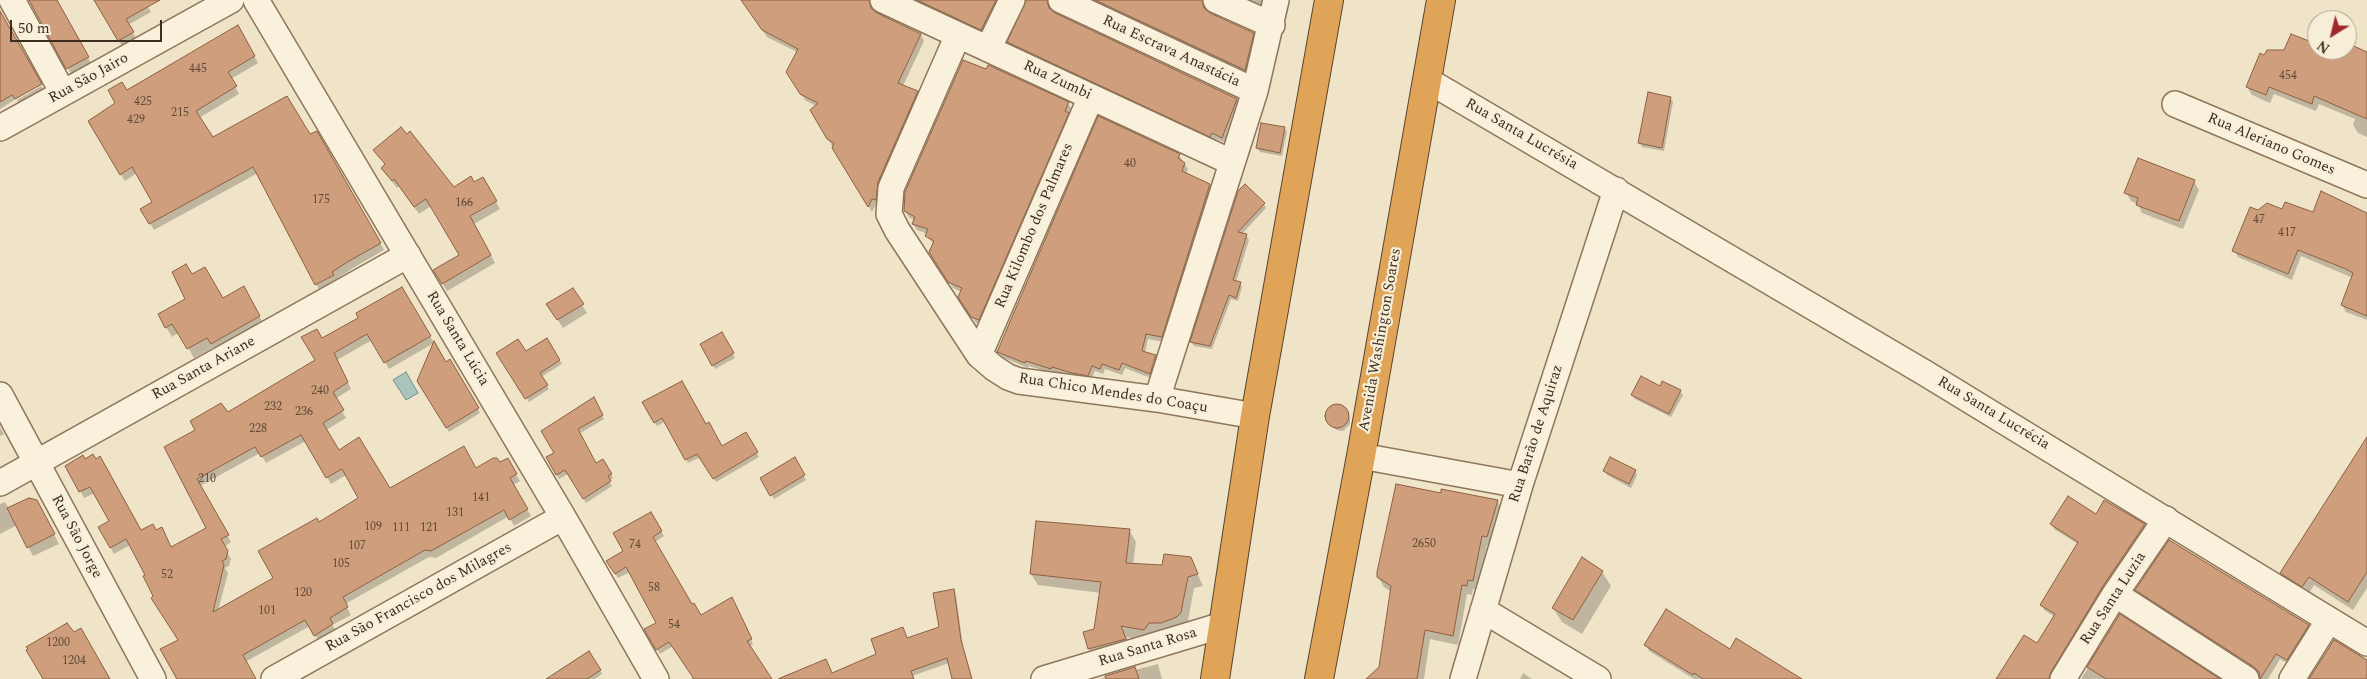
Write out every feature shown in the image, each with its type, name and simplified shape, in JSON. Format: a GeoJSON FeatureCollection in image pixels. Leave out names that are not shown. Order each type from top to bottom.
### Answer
{"type":"FeatureCollection","features":[{"type":"Feature","properties":{"kind":"highway"},"geometry":{"type":"LineString","coordinates":[[1215,679],[1256,416],[1329,0]]}},
{"type":"Feature","properties":{"kind":"highway","name":"Avenida Washington Soares"},"geometry":{"type":"LineString","coordinates":[[1319,679],[1361,456],[1441,0]]}},
{"type":"Feature","properties":{"kind":"street"},"geometry":{"type":"LineString","coordinates":[[12,0],[63,93]]}},
{"type":"Feature","properties":{"kind":"street","name":"Rua São Jairo"},"geometry":{"type":"LineString","coordinates":[[0,128],[231,0]]}},
{"type":"Feature","properties":{"kind":"street","name":"Rua Santa Lúcia"},"geometry":{"type":"LineString","coordinates":[[256,0],[563,517],[656,679]]}},
{"type":"Feature","properties":{"kind":"street","name":"Rua Zumbi"},"geometry":{"type":"LineString","coordinates":[[882,0],[1231,162]]}},
{"type":"Feature","properties":{"kind":"street"},"geometry":{"type":"LineString","coordinates":[[988,49],[1012,0]]}},
{"type":"Feature","properties":{"kind":"street","name":"Rua Escrava Anastácia"},"geometry":{"type":"LineString","coordinates":[[1061,0],[1255,91]]}},
{"type":"Feature","properties":{"kind":"street"},"geometry":{"type":"LineString","coordinates":[[1216,0],[1272,25]]}},
{"type":"Feature","properties":{"kind":"street"},"geometry":{"type":"LineString","coordinates":[[1157,399],[1255,91],[1272,25],[1276,0]]}},
{"type":"Feature","properties":{"kind":"street","name":"Rua Chico Mendes do Coaçu"},"geometry":{"type":"LineString","coordinates":[[958,35],[891,188],[889,214],[897,230],[979,355],[994,368],[1008,377],[1019,381],[1157,399],[1256,416]]}},
{"type":"Feature","properties":{"kind":"street","name":"Rua Santa Lucrésia"},"geometry":{"type":"LineString","coordinates":[[1426,80],[1616,190]]}},
{"type":"Feature","properties":{"kind":"street","name":"Rua Kilombo dos Palmares"},"geometry":{"type":"LineString","coordinates":[[979,355],[1091,97]]}},
{"type":"Feature","properties":{"kind":"street","name":"Rua Aleriano Gomes"},"geometry":{"type":"LineString","coordinates":[[2175,104],[2367,185]]}},
{"type":"Feature","properties":{"kind":"street","name":"Rua Barão de Aquiraz"},"geometry":{"type":"LineString","coordinates":[[1463,679],[1520,485],[1616,190]]}},
{"type":"Feature","properties":{"kind":"street","name":"Rua Santa Lucrécia"},"geometry":{"type":"LineString","coordinates":[[1616,190],[2166,519],[2367,643]]}},
{"type":"Feature","properties":{"kind":"street","name":"Rua Santa Ariane"},"geometry":{"type":"LineString","coordinates":[[0,483],[408,255]]}},
{"type":"Feature","properties":{"kind":"street","name":"Rua São Jorge"},"geometry":{"type":"LineString","coordinates":[[0,395],[153,679]]}},
{"type":"Feature","properties":{"kind":"street"},"geometry":{"type":"LineString","coordinates":[[1361,456],[1520,485]]}},
{"type":"Feature","properties":{"kind":"street","name":"Rua São Francisco dos Milagres"},"geometry":{"type":"LineString","coordinates":[[274,679],[563,517]]}},
{"type":"Feature","properties":{"kind":"street","name":"Rua Santa Luzia"},"geometry":{"type":"LineString","coordinates":[[2069,677],[2115,594],[2166,519]]}},
{"type":"Feature","properties":{"kind":"street"},"geometry":{"type":"LineString","coordinates":[[2115,594],[2246,679]]}},
{"type":"Feature","properties":{"kind":"street"},"geometry":{"type":"LineString","coordinates":[[1483,610],[1598,679]]}},
{"type":"Feature","properties":{"kind":"street"},"geometry":{"type":"LineString","coordinates":[[2292,679],[2329,620]]}},
{"type":"Feature","properties":{"kind":"street","name":"Rua Santa Rosa"},"geometry":{"type":"LineString","coordinates":[[1044,679],[1223,625]]}},
{"type":"Feature","properties":{"kind":"water"},"geometry":{"type":"Polygon","coordinates":[[[406,372],[418,393],[406,400],[393,380],[406,372]]]}},
{"type":"Feature","properties":{"kind":"building"},"geometry":{"type":"Polygon","coordinates":[[[29,0],[57,0],[89,57],[66,69],[29,0]]]}},
{"type":"Feature","properties":{"kind":"building"},"geometry":{"type":"Polygon","coordinates":[[[94,0],[160,0],[126,19],[134,32],[118,41],[94,0]]]}},
{"type":"Feature","properties":{"kind":"building"},"geometry":{"type":"Polygon","coordinates":[[[741,0],[869,0],[871,8],[877,13],[921,34],[898,83],[918,91],[878,182],[876,200],[872,199],[868,207],[832,148],[834,143],[827,139],[810,110],[818,103],[800,94],[786,72],[798,49],[762,30],[741,0]]]}},
{"type":"Feature","properties":{"kind":"building"},"geometry":{"type":"Polygon","coordinates":[[[917,0],[996,0],[981,30],[917,0]]]}},
{"type":"Feature","properties":{"kind":"building"},"geometry":{"type":"Polygon","coordinates":[[[1026,0],[1047,0],[1049,8],[1055,13],[1237,99],[1222,138],[1212,133],[1210,137],[1007,42],[1026,0]]]}},
{"type":"Feature","properties":{"kind":"building"},"geometry":{"type":"Polygon","coordinates":[[[1095,0],[1202,0],[1204,8],[1210,13],[1254,33],[1245,70],[1095,0]]]}},
{"type":"Feature","properties":{"kind":"building"},"geometry":{"type":"Polygon","coordinates":[[[0,11],[42,84],[15,99],[12,95],[0,102],[0,11]]]}},
{"type":"Feature","properties":{"kind":"building"},"geometry":{"type":"Polygon","coordinates":[[[238,25],[255,56],[228,72],[237,86],[196,111],[213,137],[287,96],[310,134],[317,131],[381,243],[349,261],[332,272],[334,275],[315,285],[253,167],[149,224],[140,209],[152,202],[132,167],[120,175],[88,121],[115,103],[108,90],[122,82],[127,90],[238,25]]]}},
{"type":"Feature","properties":{"kind":"building"},"geometry":{"type":"Polygon","coordinates":[[[2291,34],[2307,40],[2307,60],[2357,60],[2357,48],[2367,52],[2367,119],[2314,96],[2312,104],[2269,87],[2266,95],[2246,87],[2260,53],[2264,55],[2267,50],[2284,50],[2291,34]]]}},
{"type":"Feature","properties":{"kind":"building"},"geometry":{"type":"Polygon","coordinates":[[[963,60],[986,69],[988,65],[1069,102],[1065,111],[1069,113],[979,320],[971,317],[958,297],[962,288],[948,282],[929,252],[934,241],[925,236],[928,229],[912,224],[915,217],[904,211],[905,192],[963,60]]]}},
{"type":"Feature","properties":{"kind":"building"},"geometry":{"type":"Polygon","coordinates":[[[1648,92],[1671,97],[1662,148],[1638,143],[1648,92]]]}},
{"type":"Feature","properties":{"kind":"building"},"geometry":{"type":"Polygon","coordinates":[[[1098,116],[1180,154],[1178,158],[1185,163],[1182,171],[1210,184],[1162,337],[1146,334],[1142,351],[1156,355],[1150,374],[1122,363],[1119,370],[1102,364],[1100,369],[1092,366],[1088,376],[1052,367],[1051,369],[1026,361],[1025,363],[997,352],[1098,116]]]}},
{"type":"Feature","properties":{"kind":"building"},"geometry":{"type":"Polygon","coordinates":[[[1261,123],[1285,127],[1280,153],[1256,148],[1261,123]]]}},
{"type":"Feature","properties":{"kind":"building"},"geometry":{"type":"Polygon","coordinates":[[[401,127],[407,134],[410,131],[454,187],[471,176],[474,182],[483,177],[497,201],[470,216],[491,255],[442,284],[433,270],[459,255],[426,199],[414,207],[394,179],[392,181],[381,168],[385,164],[373,150],[401,127]]]}},
{"type":"Feature","properties":{"kind":"building"},"geometry":{"type":"Polygon","coordinates":[[[2138,158],[2195,180],[2179,221],[2136,205],[2138,198],[2124,193],[2138,158]]]}},
{"type":"Feature","properties":{"kind":"building"},"geometry":{"type":"Polygon","coordinates":[[[1245,184],[1265,203],[1238,232],[1247,234],[1233,280],[1241,282],[1236,298],[1229,295],[1210,346],[1190,342],[1238,191],[1245,184]]]}},
{"type":"Feature","properties":{"kind":"building"},"geometry":{"type":"Polygon","coordinates":[[[2321,191],[2367,213],[2367,316],[2341,305],[2353,273],[2346,269],[2298,250],[2288,274],[2232,251],[2250,207],[2258,210],[2267,203],[2282,209],[2285,202],[2313,212],[2321,191]]]}},
{"type":"Feature","properties":{"kind":"building"},"geometry":{"type":"Polygon","coordinates":[[[186,264],[192,274],[205,267],[223,298],[244,286],[260,316],[211,344],[207,338],[187,349],[172,324],[165,328],[158,314],[185,299],[172,272],[186,264]]]}},
{"type":"Feature","properties":{"kind":"building"},"geometry":{"type":"Polygon","coordinates":[[[402,287],[431,336],[384,363],[367,334],[334,353],[348,382],[333,392],[344,410],[323,423],[339,450],[359,437],[390,488],[464,446],[476,468],[493,458],[497,458],[500,462],[508,458],[517,474],[510,478],[528,509],[509,520],[504,510],[431,551],[425,550],[343,597],[348,607],[330,618],[333,624],[314,636],[305,620],[243,655],[256,679],[177,679],[160,649],[178,640],[151,598],[153,596],[143,576],[145,575],[126,539],[110,548],[98,527],[109,521],[90,487],[79,492],[65,466],[83,455],[85,459],[93,454],[96,459],[100,456],[141,530],[153,524],[156,530],[162,527],[171,547],[206,528],[164,447],[195,430],[190,421],[221,403],[228,412],[315,360],[301,337],[317,329],[322,338],[358,318],[356,313],[402,287]],[[301,435],[261,457],[255,447],[197,479],[229,535],[221,539],[228,551],[226,559],[222,561],[224,565],[213,612],[273,578],[258,551],[317,518],[319,522],[358,498],[342,469],[326,478],[301,435]]]}},
{"type":"Feature","properties":{"kind":"building"},"geometry":{"type":"Polygon","coordinates":[[[573,288],[584,304],[557,320],[546,304],[573,288]]]}},
{"type":"Feature","properties":{"kind":"building"},"geometry":{"type":"Polygon","coordinates":[[[722,332],[734,353],[712,366],[700,344],[722,332]]]}},
{"type":"Feature","properties":{"kind":"building"},"geometry":{"type":"Polygon","coordinates":[[[547,338],[560,360],[540,373],[548,385],[525,399],[496,353],[518,339],[526,351],[547,338]]]}},
{"type":"Feature","properties":{"kind":"building"},"geometry":{"type":"Polygon","coordinates":[[[434,341],[446,362],[450,359],[479,408],[446,428],[417,381],[434,341]]]}},
{"type":"Feature","properties":{"kind":"building"},"geometry":{"type":"Polygon","coordinates":[[[1641,376],[1660,386],[1662,381],[1681,390],[1669,414],[1631,395],[1641,376]]]}},
{"type":"Feature","properties":{"kind":"building"},"geometry":{"type":"Polygon","coordinates":[[[682,381],[706,424],[709,422],[722,446],[746,432],[758,452],[713,479],[697,454],[685,460],[662,418],[654,423],[642,402],[682,381]]]}},
{"type":"Feature","properties":{"kind":"building"},"geometry":{"type":"Polygon","coordinates":[[[594,397],[603,415],[578,429],[596,463],[603,459],[612,474],[608,476],[611,481],[583,499],[565,470],[556,475],[546,457],[554,453],[541,431],[594,397]]]}},
{"type":"Feature","properties":{"kind":"building"},"geometry":{"type":"Polygon","coordinates":[[[1337,404],[1345,408],[1349,416],[1345,424],[1337,428],[1329,424],[1325,416],[1329,408],[1337,404]]]}},
{"type":"Feature","properties":{"kind":"building"},"geometry":{"type":"Polygon","coordinates":[[[2367,437],[2367,572],[2348,602],[2309,577],[2302,587],[2280,573],[2367,437]]]}},
{"type":"Feature","properties":{"kind":"building"},"geometry":{"type":"Polygon","coordinates":[[[795,457],[805,475],[770,496],[760,478],[795,457]]]}},
{"type":"Feature","properties":{"kind":"building"},"geometry":{"type":"Polygon","coordinates":[[[1610,457],[1636,470],[1629,484],[1603,471],[1610,457]]]}},
{"type":"Feature","properties":{"kind":"building"},"geometry":{"type":"Polygon","coordinates":[[[1396,484],[1441,493],[1441,489],[1498,500],[1487,537],[1482,536],[1473,581],[1468,580],[1467,586],[1462,585],[1453,636],[1425,630],[1417,679],[1366,679],[1379,667],[1391,586],[1377,577],[1377,572],[1396,484]]]}},
{"type":"Feature","properties":{"kind":"building"},"geometry":{"type":"Polygon","coordinates":[[[2068,496],[2096,514],[2104,500],[2145,524],[2103,586],[2051,672],[2049,679],[1996,679],[2024,635],[2037,643],[2055,614],[2040,605],[2078,542],[2050,524],[2068,496]]]}},
{"type":"Feature","properties":{"kind":"building"},"geometry":{"type":"Polygon","coordinates":[[[29,498],[37,500],[55,534],[27,548],[7,508],[29,498]]]}},
{"type":"Feature","properties":{"kind":"building"},"geometry":{"type":"Polygon","coordinates":[[[651,512],[662,531],[653,537],[692,604],[694,603],[701,615],[732,597],[752,639],[747,641],[772,679],[694,679],[669,642],[656,650],[644,629],[656,623],[626,567],[615,574],[606,561],[623,551],[613,533],[651,512]]]}},
{"type":"Feature","properties":{"kind":"building"},"geometry":{"type":"Polygon","coordinates":[[[1036,521],[1130,529],[1126,563],[1162,565],[1164,554],[1191,557],[1198,574],[1188,577],[1181,612],[1177,617],[1161,623],[1149,623],[1144,630],[1121,626],[1126,639],[1088,649],[1083,632],[1094,629],[1101,582],[1030,574],[1036,521]]]}},
{"type":"Feature","properties":{"kind":"building"},"geometry":{"type":"Polygon","coordinates":[[[2169,540],[2309,625],[2287,660],[2276,654],[2260,679],[2259,672],[2254,667],[2135,590],[2169,540]]]}},
{"type":"Feature","properties":{"kind":"building"},"geometry":{"type":"Polygon","coordinates":[[[1582,557],[1603,571],[1573,620],[1552,608],[1582,557]]]}},
{"type":"Feature","properties":{"kind":"building"},"geometry":{"type":"Polygon","coordinates":[[[954,589],[961,640],[972,679],[952,679],[947,658],[911,671],[914,679],[778,679],[826,659],[832,673],[876,654],[871,639],[903,627],[907,638],[939,627],[933,593],[954,589]]]}},
{"type":"Feature","properties":{"kind":"building"},"geometry":{"type":"Polygon","coordinates":[[[1666,609],[1730,649],[1736,638],[1802,679],[1703,679],[1694,673],[1693,675],[1644,645],[1666,609]]]}},
{"type":"Feature","properties":{"kind":"building"},"geometry":{"type":"Polygon","coordinates":[[[2120,614],[2220,679],[2106,679],[2087,667],[2120,614]]]}},
{"type":"Feature","properties":{"kind":"building"},"geometry":{"type":"Polygon","coordinates":[[[67,623],[74,632],[81,628],[110,679],[43,679],[26,647],[67,623]]]}},
{"type":"Feature","properties":{"kind":"building"},"geometry":{"type":"Polygon","coordinates":[[[2334,640],[2367,660],[2367,679],[2309,679],[2334,640]]]}},
{"type":"Feature","properties":{"kind":"building"},"geometry":{"type":"Polygon","coordinates":[[[589,651],[601,670],[587,679],[546,679],[589,651]]]}},
{"type":"Feature","properties":{"kind":"building"},"geometry":{"type":"Polygon","coordinates":[[[1135,667],[1139,679],[1106,679],[1105,676],[1135,667]]]}}]}
